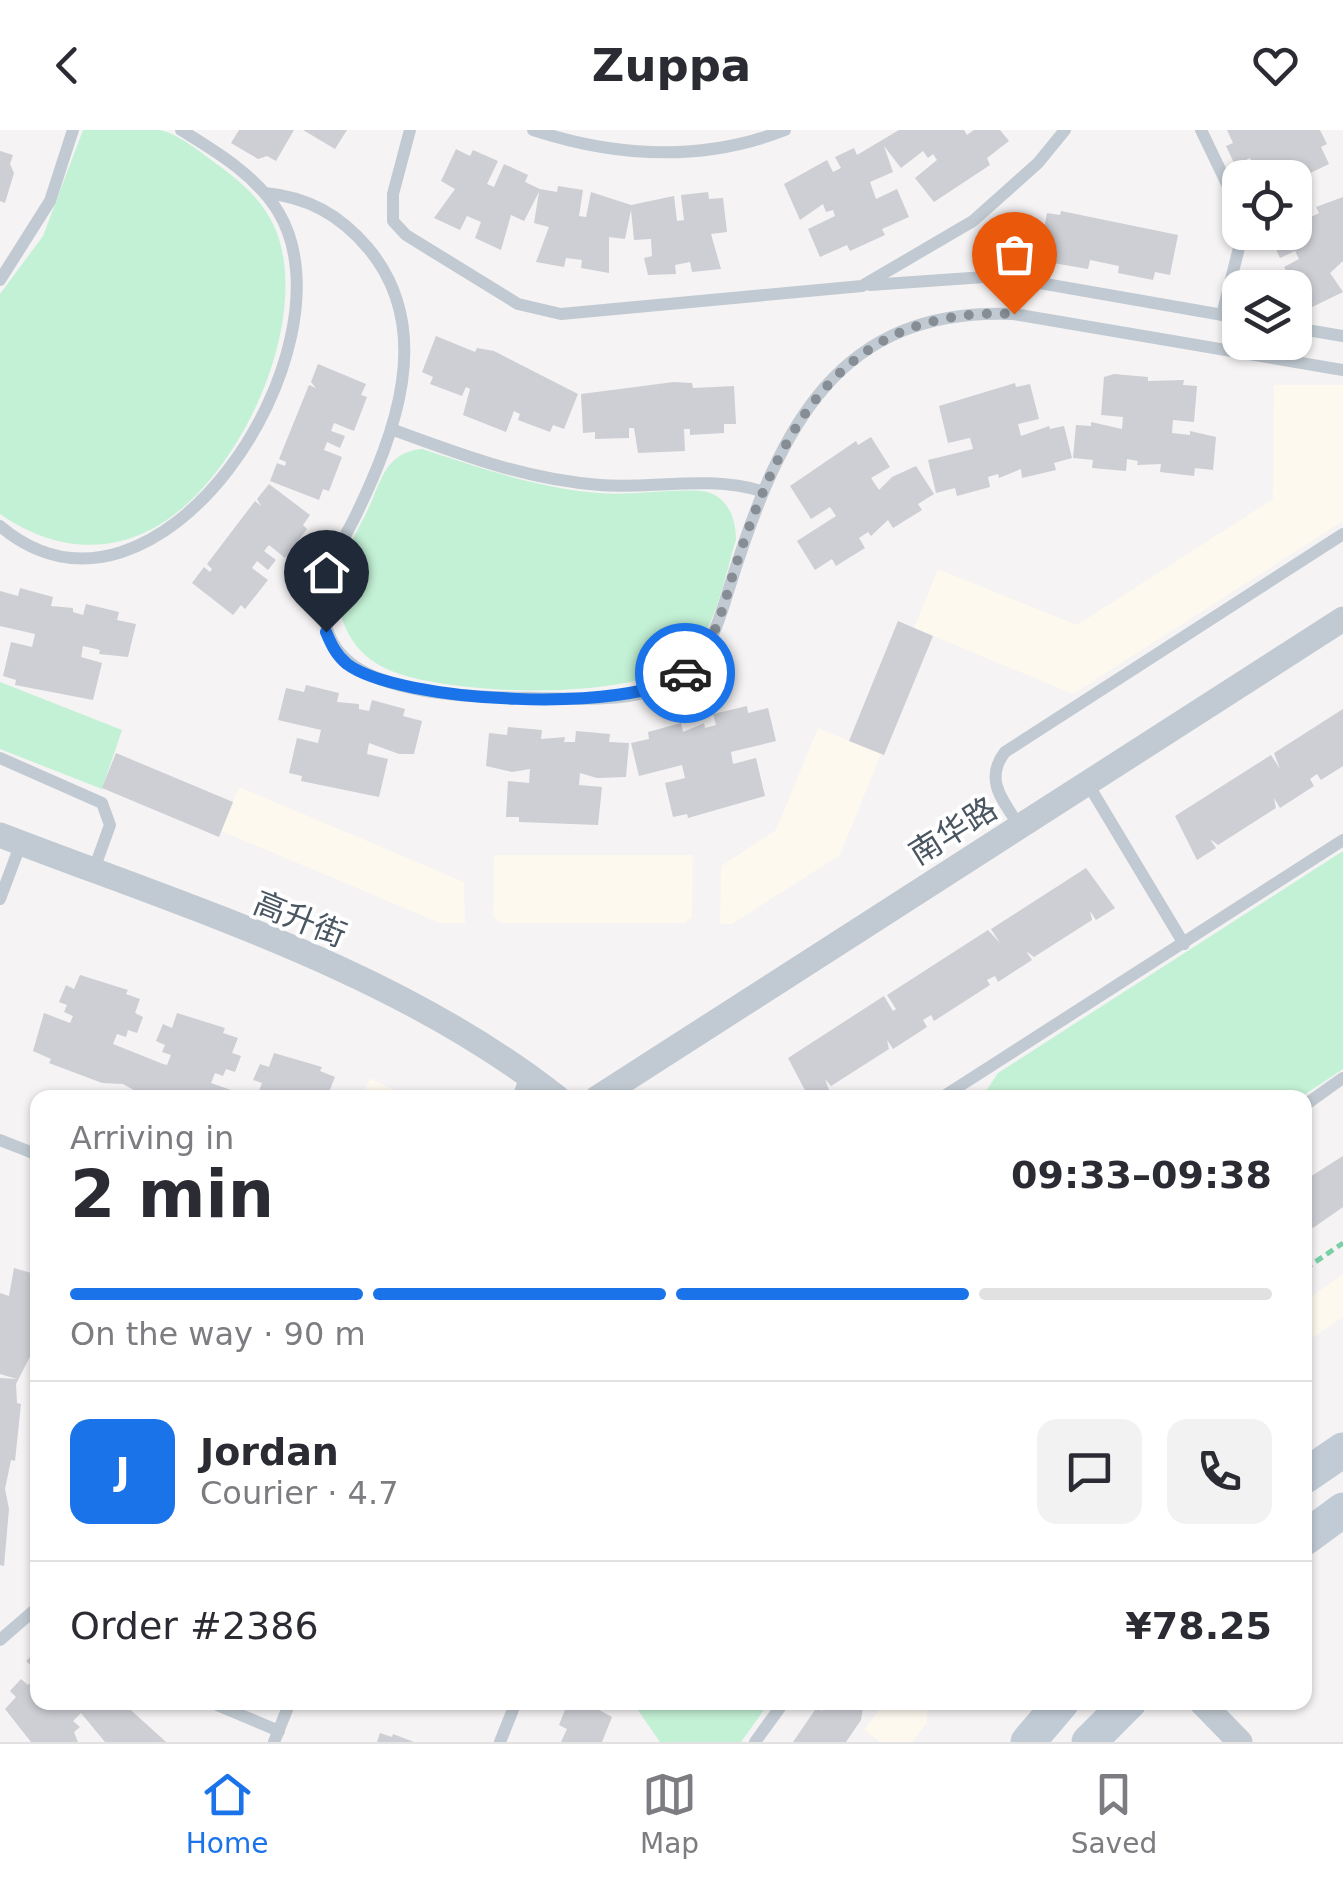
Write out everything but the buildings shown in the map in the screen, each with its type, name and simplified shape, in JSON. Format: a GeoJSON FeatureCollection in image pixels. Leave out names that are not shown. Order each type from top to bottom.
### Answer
{"type":"FeatureCollection","features":[{"type":"Feature","properties":{"kind":"main road"},"geometry":{"type":"LineString","coordinates":[[1312,1471],[1343,1450]]}},
{"type":"Feature","properties":{"kind":"main road"},"geometry":{"type":"LineString","coordinates":[[1312,1533],[1343,1510]]}},
{"type":"Feature","properties":{"kind":"main road"},"geometry":{"type":"LineString","coordinates":[[1028,1742],[1055,1710]]}},
{"type":"Feature","properties":{"kind":"main road"},"geometry":{"type":"LineString","coordinates":[[1089,1742],[1121,1710]]}},
{"type":"Feature","properties":{"kind":"street","name":"南华路"},"geometry":{"type":"LineString","coordinates":[[609,1090],[1343,619]]}},
{"type":"Feature","properties":{"kind":"street","name":"高升街"},"geometry":{"type":"LineString","coordinates":[[10,839],[327,964],[430,1016],[522,1085]]}},
{"type":"Feature","properties":{"kind":"street"},"geometry":{"type":"LineString","coordinates":[[1208,1710],[1240,1742]]}},
{"type":"Feature","properties":{"kind":"lane"},"geometry":{"type":"LineString","coordinates":[[0,280],[50,200],[73,130]]}},
{"type":"Feature","properties":{"kind":"lane"},"geometry":{"type":"LineString","coordinates":[[0,526],[58,558],[104,560],[158,536],[194,507],[232,464],[276,381],[294,310],[295,278],[288,232],[265,193],[243,172],[181,130]]}},
{"type":"Feature","properties":{"kind":"lane"},"geometry":{"type":"LineString","coordinates":[[410,130],[393,194],[393,220],[406,235],[518,304],[542,312],[591,314],[999,276],[1222,315]]}},
{"type":"Feature","properties":{"kind":"lane"},"geometry":{"type":"LineString","coordinates":[[533,130],[615,150],[657,153],[740,144],[786,130]]}},
{"type":"Feature","properties":{"kind":"lane"},"geometry":{"type":"LineString","coordinates":[[862,286],[973,221],[1038,163],[1065,130]]}},
{"type":"Feature","properties":{"kind":"lane"},"geometry":{"type":"LineString","coordinates":[[1201,130],[1222,174]]}},
{"type":"Feature","properties":{"kind":"lane"},"geometry":{"type":"LineString","coordinates":[[265,193],[306,200],[327,211],[360,238],[398,302],[405,352],[400,402],[326,580],[326,632],[334,650],[348,664],[412,687],[486,696],[570,699],[641,693],[678,679],[693,667],[711,638],[761,491],[798,420],[830,380],[884,341],[942,318],[1014,314],[1343,370]]}},
{"type":"Feature","properties":{"kind":"lane"},"geometry":{"type":"LineString","coordinates":[[1312,331],[1343,336]]}},
{"type":"Feature","properties":{"kind":"lane"},"geometry":{"type":"LineString","coordinates":[[391,429],[482,462],[568,482],[639,487],[704,482],[761,491]]}},
{"type":"Feature","properties":{"kind":"lane"},"geometry":{"type":"LineString","coordinates":[[1020,827],[994,783],[994,772],[1004,752],[1343,534]]}},
{"type":"Feature","properties":{"kind":"lane"},"geometry":{"type":"LineString","coordinates":[[0,758],[102,802],[110,825],[93,872]]}},
{"type":"Feature","properties":{"kind":"lane"},"geometry":{"type":"LineString","coordinates":[[1088,784],[1184,944]]}},
{"type":"Feature","properties":{"kind":"lane"},"geometry":{"type":"LineString","coordinates":[[0,899],[10,839]]}},
{"type":"Feature","properties":{"kind":"lane"},"geometry":{"type":"LineString","coordinates":[[962,1090],[1343,840]]}},
{"type":"Feature","properties":{"kind":"lane"},"geometry":{"type":"LineString","coordinates":[[1312,1100],[1343,1078]]}},
{"type":"Feature","properties":{"kind":"lane"},"geometry":{"type":"LineString","coordinates":[[0,1140],[30,1152]]}},
{"type":"Feature","properties":{"kind":"lane"},"geometry":{"type":"LineString","coordinates":[[0,1640],[30,1614]]}},
{"type":"Feature","properties":{"kind":"lane"},"geometry":{"type":"LineString","coordinates":[[225,1710],[276,1737],[287,1710]]}},
{"type":"Feature","properties":{"kind":"lane"},"geometry":{"type":"LineString","coordinates":[[500,1742],[513,1710]]}},
{"type":"Feature","properties":{"kind":"lane"},"geometry":{"type":"LineString","coordinates":[[755,1742],[778,1710]]}},
{"type":"Feature","properties":{"kind":"path"},"geometry":{"type":"LineString","coordinates":[[1312,1264],[1343,1242]]}},
{"type":"Feature","properties":{"kind":"shaded area"},"geometry":{"type":"Polygon","coordinates":[[[1274,385],[1343,385],[1343,521],[1073,694],[914,628],[938,569],[1077,625],[1273,499],[1274,385]]]}},
{"type":"Feature","properties":{"kind":"shaded area"},"geometry":{"type":"Polygon","coordinates":[[[818,728],[881,754],[840,855],[732,924],[720,924],[721,866],[776,830],[818,728]]]}},
{"type":"Feature","properties":{"kind":"shaded area"},"geometry":{"type":"Polygon","coordinates":[[[239,787],[464,882],[465,923],[440,923],[221,831],[239,787]]]}},
{"type":"Feature","properties":{"kind":"shaded area"},"geometry":{"type":"Polygon","coordinates":[[[494,855],[693,855],[692,917],[685,923],[501,923],[493,916],[494,855]]]}},
{"type":"Feature","properties":{"kind":"shaded area"},"geometry":{"type":"Polygon","coordinates":[[[370,1078],[393,1090],[365,1090],[370,1078]]]}},
{"type":"Feature","properties":{"kind":"shaded area"},"geometry":{"type":"Polygon","coordinates":[[[1343,1274],[1343,1317],[1312,1338],[1312,1296],[1343,1274]]]}},
{"type":"Feature","properties":{"kind":"shaded area"},"geometry":{"type":"Polygon","coordinates":[[[879,1710],[927,1710],[927,1723],[912,1742],[880,1742],[864,1730],[879,1710]]]}},
{"type":"Feature","properties":{"kind":"green space"},"geometry":{"type":"Polygon","coordinates":[[[83,130],[160,130],[198,150],[260,203],[277,233],[285,271],[284,312],[275,356],[259,400],[211,478],[182,508],[150,530],[112,543],[92,545],[36,534],[0,514],[0,294],[43,236],[83,130]]]}},
{"type":"Feature","properties":{"kind":"green space"},"geometry":{"type":"Polygon","coordinates":[[[422,449],[553,487],[611,494],[697,491],[721,499],[733,518],[736,540],[718,603],[697,646],[687,658],[663,673],[627,683],[584,688],[488,689],[443,684],[406,676],[372,661],[354,643],[343,620],[337,597],[340,570],[387,468],[401,455],[422,449]]]}},
{"type":"Feature","properties":{"kind":"green space"},"geometry":{"type":"Polygon","coordinates":[[[0,682],[122,730],[102,789],[0,749],[0,682]]]}},
{"type":"Feature","properties":{"kind":"green space"},"geometry":{"type":"Polygon","coordinates":[[[1343,851],[1343,1069],[1312,1090],[987,1090],[998,1073],[1343,851]]]}},
{"type":"Feature","properties":{"kind":"green space"},"geometry":{"type":"Polygon","coordinates":[[[638,1710],[764,1710],[741,1742],[660,1742],[638,1710]]]}},
{"type":"Feature","properties":{"kind":"way so far"},"geometry":{"type":"LineString","coordinates":[[685,673],[711,638],[768,472],[812,398],[850,363],[916,325],[969,313],[1014,314]]}},
{"type":"Feature","properties":{"kind":"route"},"geometry":{"type":"LineString","coordinates":[[326,632],[334,650],[365,673],[412,687],[470,695],[570,699],[641,693],[662,687],[685,673]]}}]}
